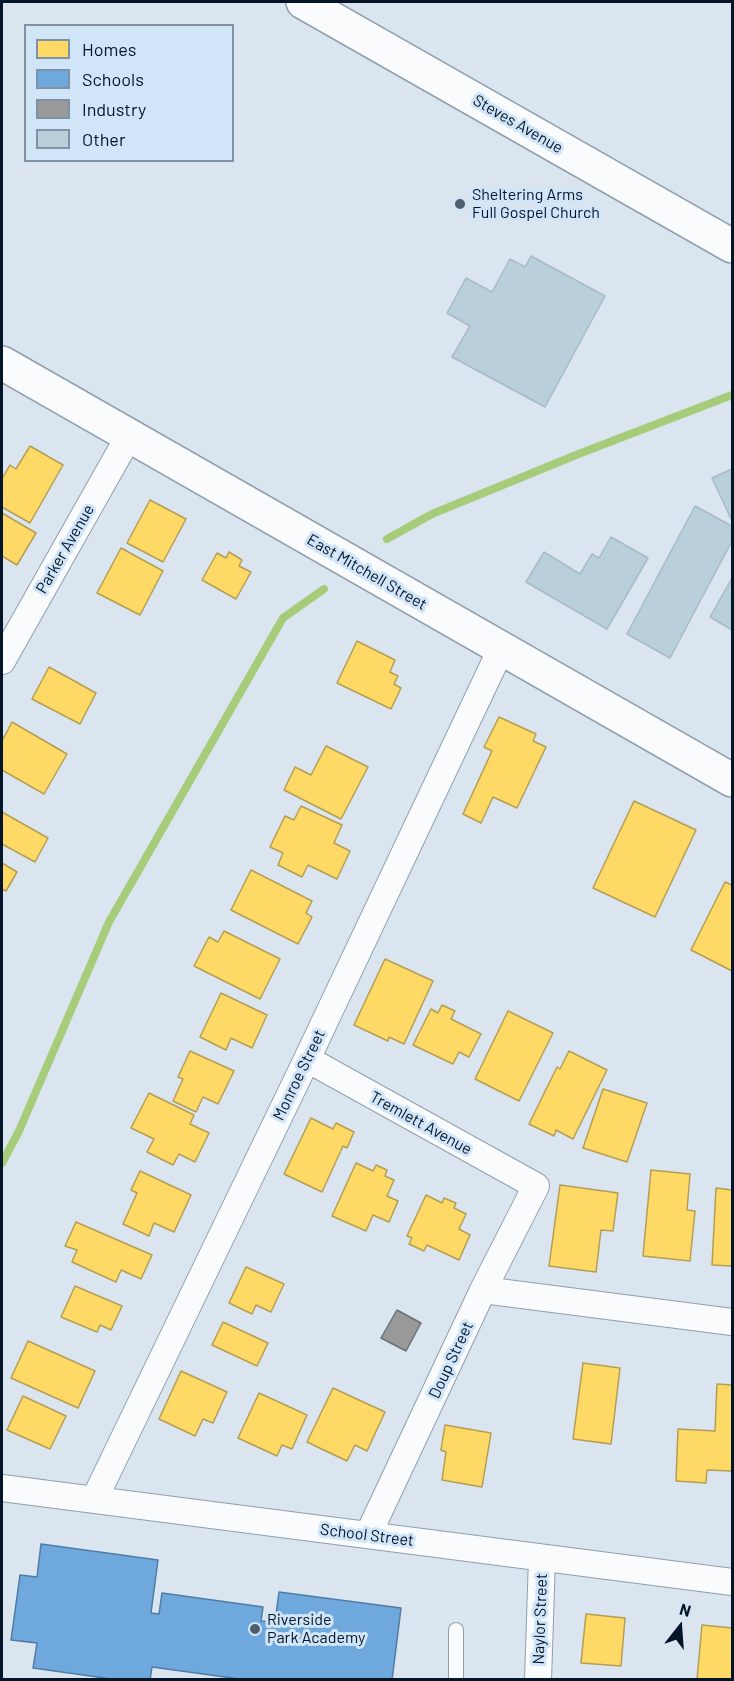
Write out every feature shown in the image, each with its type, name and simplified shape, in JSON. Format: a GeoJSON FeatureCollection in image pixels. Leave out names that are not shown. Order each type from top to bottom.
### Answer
{"type":"FeatureCollection","features":[{"type":"Feature","properties":{"kind":"street","name":"Steves Avenue"},"geometry":{"type":"LineString","coordinates":[[303,2],[732,246]]}},
{"type":"Feature","properties":{"kind":"street","name":"East Mitchell Street"},"geometry":{"type":"LineString","coordinates":[[2,363],[732,780]]}},
{"type":"Feature","properties":{"kind":"street","name":"Parker Avenue"},"geometry":{"type":"LineString","coordinates":[[2,661],[129,436]]}},
{"type":"Feature","properties":{"kind":"street","name":"Monroe Street"},"geometry":{"type":"LineString","coordinates":[[94,1500],[307,1059],[501,649]]}},
{"type":"Feature","properties":{"kind":"street","name":"Tremlett Avenue"},"geometry":{"type":"LineString","coordinates":[[307,1059],[536,1186]]}},
{"type":"Feature","properties":{"kind":"street","name":"Doup Street"},"geometry":{"type":"LineString","coordinates":[[368,1535],[483,1290],[536,1186]]}},
{"type":"Feature","properties":{"kind":"street"},"geometry":{"type":"LineString","coordinates":[[483,1290],[732,1322]]}},
{"type":"Feature","properties":{"kind":"street","name":"School Street"},"geometry":{"type":"LineString","coordinates":[[2,1488],[732,1582]]}},
{"type":"Feature","properties":{"kind":"street","name":"Naylor Street"},"geometry":{"type":"LineString","coordinates":[[538,1680],[542,1558]]}},
{"type":"Feature","properties":{"kind":"lane"},"geometry":{"type":"LineString","coordinates":[[456,1630],[456,1680]]}},
{"type":"Feature","properties":{"kind":"building: Homes"},"geometry":{"type":"Polygon","coordinates":[[[30,446],[63,465],[30,523],[2,507],[2,479],[10,465],[16,469],[30,446]]]}},
{"type":"Feature","properties":{"kind":"building: Homes"},"geometry":{"type":"Polygon","coordinates":[[[150,500],[186,519],[163,562],[127,543],[150,500]]]}},
{"type":"Feature","properties":{"kind":"building: Homes"},"geometry":{"type":"Polygon","coordinates":[[[2,513],[36,533],[17,565],[2,556],[2,513]]]}},
{"type":"Feature","properties":{"kind":"building: Homes"},"geometry":{"type":"Polygon","coordinates":[[[121,548],[163,571],[140,615],[97,593],[121,548]]]}},
{"type":"Feature","properties":{"kind":"building: Homes"},"geometry":{"type":"Polygon","coordinates":[[[229,552],[242,560],[239,566],[251,572],[236,599],[202,580],[217,553],[226,558],[229,552]]]}},
{"type":"Feature","properties":{"kind":"building: Homes"},"geometry":{"type":"Polygon","coordinates":[[[357,641],[395,660],[390,672],[398,676],[394,684],[401,688],[391,709],[337,683],[357,641]]]}},
{"type":"Feature","properties":{"kind":"building: Homes"},"geometry":{"type":"Polygon","coordinates":[[[49,667],[96,693],[80,724],[32,699],[49,667]]]}},
{"type":"Feature","properties":{"kind":"building: Homes"},"geometry":{"type":"Polygon","coordinates":[[[499,717],[536,734],[533,741],[546,747],[517,808],[493,797],[481,823],[463,814],[492,751],[484,747],[499,717]]]}},
{"type":"Feature","properties":{"kind":"building: Homes"},"geometry":{"type":"Polygon","coordinates":[[[12,722],[67,754],[44,794],[2,770],[2,741],[12,722]]]}},
{"type":"Feature","properties":{"kind":"building: Homes"},"geometry":{"type":"Polygon","coordinates":[[[326,746],[368,767],[341,819],[284,790],[295,767],[311,775],[326,746]]]}},
{"type":"Feature","properties":{"kind":"building: Homes"},"geometry":{"type":"Polygon","coordinates":[[[634,801],[696,830],[655,917],[593,888],[634,801]]]}},
{"type":"Feature","properties":{"kind":"building: Homes"},"geometry":{"type":"Polygon","coordinates":[[[301,806],[342,825],[334,843],[350,851],[337,879],[308,865],[302,877],[278,865],[283,853],[270,847],[285,816],[294,820],[301,806]]]}},
{"type":"Feature","properties":{"kind":"building: Homes"},"geometry":{"type":"Polygon","coordinates":[[[2,812],[48,838],[35,862],[2,844],[2,812]]]}},
{"type":"Feature","properties":{"kind":"building: Homes"},"geometry":{"type":"Polygon","coordinates":[[[2,863],[17,872],[6,891],[2,889],[2,863]]]}},
{"type":"Feature","properties":{"kind":"building: Homes"},"geometry":{"type":"Polygon","coordinates":[[[251,870],[312,901],[306,913],[312,917],[298,944],[231,910],[251,870]]]}},
{"type":"Feature","properties":{"kind":"building: Homes"},"geometry":{"type":"Polygon","coordinates":[[[725,882],[732,885],[732,971],[691,950],[725,882]]]}},
{"type":"Feature","properties":{"kind":"building: Homes"},"geometry":{"type":"Polygon","coordinates":[[[224,931],[280,959],[260,999],[194,966],[209,937],[218,942],[224,931]]]}},
{"type":"Feature","properties":{"kind":"building: Homes"},"geometry":{"type":"Polygon","coordinates":[[[385,959],[433,981],[404,1044],[389,1037],[388,1041],[354,1025],[385,959]]]}},
{"type":"Feature","properties":{"kind":"building: Homes"},"geometry":{"type":"Polygon","coordinates":[[[221,993],[267,1015],[252,1048],[231,1038],[226,1050],[200,1037],[221,993]]]}},
{"type":"Feature","properties":{"kind":"building: Homes"},"geometry":{"type":"Polygon","coordinates":[[[442,1005],[455,1011],[451,1019],[481,1034],[469,1057],[459,1052],[453,1064],[413,1045],[431,1009],[438,1013],[442,1005]]]}},
{"type":"Feature","properties":{"kind":"building: Homes"},"geometry":{"type":"Polygon","coordinates":[[[508,1011],[553,1033],[519,1101],[475,1079],[508,1011]]]}},
{"type":"Feature","properties":{"kind":"building: Homes"},"geometry":{"type":"Polygon","coordinates":[[[190,1051],[234,1071],[218,1104],[203,1097],[196,1112],[173,1101],[183,1079],[178,1077],[190,1051]]]}},
{"type":"Feature","properties":{"kind":"building: Homes"},"geometry":{"type":"Polygon","coordinates":[[[569,1051],[607,1070],[573,1139],[556,1130],[554,1136],[529,1124],[557,1067],[560,1069],[569,1051]]]}},
{"type":"Feature","properties":{"kind":"building: Homes"},"geometry":{"type":"Polygon","coordinates":[[[603,1089],[647,1103],[627,1162],[583,1148],[603,1089]]]}},
{"type":"Feature","properties":{"kind":"building: Homes"},"geometry":{"type":"Polygon","coordinates":[[[149,1093],[194,1115],[190,1124],[209,1133],[195,1162],[179,1154],[173,1165],[147,1152],[154,1139],[131,1128],[149,1093]]]}},
{"type":"Feature","properties":{"kind":"building: Homes"},"geometry":{"type":"Polygon","coordinates":[[[311,1118],[333,1129],[336,1123],[354,1132],[347,1148],[343,1146],[322,1192],[284,1174],[311,1118]]]}},
{"type":"Feature","properties":{"kind":"building: Homes"},"geometry":{"type":"Polygon","coordinates":[[[356,1163],[373,1171],[376,1165],[387,1170],[385,1176],[394,1180],[387,1196],[398,1201],[389,1222],[373,1215],[366,1231],[332,1216],[356,1163]]]}},
{"type":"Feature","properties":{"kind":"building: Homes"},"geometry":{"type":"Polygon","coordinates":[[[651,1170],[690,1174],[687,1210],[695,1211],[690,1261],[643,1256],[651,1170]]]}},
{"type":"Feature","properties":{"kind":"building: Homes"},"geometry":{"type":"Polygon","coordinates":[[[140,1171],[191,1195],[174,1232],[154,1223],[149,1236],[123,1224],[137,1193],[131,1190],[140,1171]]]}},
{"type":"Feature","properties":{"kind":"building: Homes"},"geometry":{"type":"Polygon","coordinates":[[[560,1185],[618,1193],[613,1231],[601,1230],[596,1272],[549,1266],[560,1185]]]}},
{"type":"Feature","properties":{"kind":"building: Homes"},"geometry":{"type":"Polygon","coordinates":[[[716,1188],[732,1190],[732,1266],[712,1265],[716,1188]]]}},
{"type":"Feature","properties":{"kind":"building: Homes"},"geometry":{"type":"Polygon","coordinates":[[[426,1195],[442,1203],[444,1198],[456,1203],[454,1208],[466,1214],[459,1229],[470,1235],[459,1260],[427,1245],[424,1251],[409,1244],[412,1238],[407,1236],[426,1195]]]}},
{"type":"Feature","properties":{"kind":"building: Homes"},"geometry":{"type":"Polygon","coordinates":[[[76,1222],[152,1255],[141,1279],[121,1270],[116,1282],[72,1262],[77,1250],[65,1246],[76,1222]]]}},
{"type":"Feature","properties":{"kind":"building: Homes"},"geometry":{"type":"Polygon","coordinates":[[[246,1267],[284,1284],[271,1312],[256,1305],[252,1314],[229,1303],[246,1267]]]}},
{"type":"Feature","properties":{"kind":"building: Homes"},"geometry":{"type":"Polygon","coordinates":[[[75,1286],[122,1306],[111,1330],[100,1325],[97,1332],[61,1317],[75,1286]]]}},
{"type":"Feature","properties":{"kind":"building: Homes"},"geometry":{"type":"Polygon","coordinates":[[[223,1322],[268,1343],[257,1366],[212,1345],[223,1322]]]}},
{"type":"Feature","properties":{"kind":"building: Homes"},"geometry":{"type":"Polygon","coordinates":[[[28,1341],[95,1371],[78,1408],[11,1378],[28,1341]]]}},
{"type":"Feature","properties":{"kind":"building: Homes"},"geometry":{"type":"Polygon","coordinates":[[[583,1363],[620,1368],[611,1444],[573,1439],[583,1363]]]}},
{"type":"Feature","properties":{"kind":"building: Homes"},"geometry":{"type":"Polygon","coordinates":[[[181,1371],[227,1392],[213,1423],[203,1419],[195,1436],[159,1419],[181,1371]]]}},
{"type":"Feature","properties":{"kind":"building: Homes"},"geometry":{"type":"Polygon","coordinates":[[[717,1384],[732,1385],[732,1471],[707,1470],[706,1483],[676,1481],[678,1429],[715,1431],[717,1384]]]}},
{"type":"Feature","properties":{"kind":"building: Homes"},"geometry":{"type":"Polygon","coordinates":[[[333,1388],[385,1412],[367,1451],[355,1445],[347,1461],[307,1442],[333,1388]]]}},
{"type":"Feature","properties":{"kind":"building: Homes"},"geometry":{"type":"Polygon","coordinates":[[[259,1393],[307,1415],[292,1449],[282,1445],[277,1456],[238,1438],[259,1393]]]}},
{"type":"Feature","properties":{"kind":"building: Homes"},"geometry":{"type":"Polygon","coordinates":[[[23,1396],[66,1416],[50,1449],[7,1430],[23,1396]]]}},
{"type":"Feature","properties":{"kind":"building: Homes"},"geometry":{"type":"Polygon","coordinates":[[[445,1425],[491,1433],[482,1487],[442,1480],[446,1452],[441,1450],[445,1425]]]}},
{"type":"Feature","properties":{"kind":"building: Homes"},"geometry":{"type":"Polygon","coordinates":[[[586,1614],[625,1618],[621,1666],[581,1663],[586,1614]]]}},
{"type":"Feature","properties":{"kind":"building: Homes"},"geometry":{"type":"Polygon","coordinates":[[[702,1625],[732,1628],[732,1680],[697,1680],[702,1625]]]}},
{"type":"Feature","properties":{"kind":"building: Schools"},"geometry":{"type":"Polygon","coordinates":[[[41,1544],[158,1560],[151,1613],[159,1614],[162,1593],[263,1607],[261,1621],[275,1622],[279,1592],[401,1608],[392,1680],[247,1680],[152,1667],[150,1680],[119,1680],[33,1668],[37,1643],[11,1640],[20,1575],[37,1577],[41,1544]]]}},
{"type":"Feature","properties":{"kind":"building: Industry"},"geometry":{"type":"Polygon","coordinates":[[[397,1310],[421,1323],[406,1351],[381,1338],[397,1310]]]}},
{"type":"Feature","properties":{"kind":"building: Other"},"geometry":{"type":"Polygon","coordinates":[[[531,256],[605,296],[545,407],[452,357],[470,326],[447,313],[466,278],[492,292],[510,259],[525,267],[531,256]]]}},
{"type":"Feature","properties":{"kind":"building: Other"},"geometry":{"type":"Polygon","coordinates":[[[732,469],[732,521],[712,478],[732,469]]]}},
{"type":"Feature","properties":{"kind":"building: Other"},"geometry":{"type":"Polygon","coordinates":[[[695,506],[732,526],[732,541],[670,658],[627,634],[695,506]]]}},
{"type":"Feature","properties":{"kind":"building: Other"},"geometry":{"type":"Polygon","coordinates":[[[611,537],[648,558],[607,629],[526,582],[544,552],[580,574],[592,554],[599,558],[611,537]]]}},
{"type":"Feature","properties":{"kind":"building: Other"},"geometry":{"type":"Polygon","coordinates":[[[732,578],[732,630],[710,617],[732,578]]]}},
{"type":"Feature","properties":{"kind":"waterway"},"geometry":{"type":"LineString","coordinates":[[387,539],[432,514],[732,395]]}},
{"type":"Feature","properties":{"kind":"waterway"},"geometry":{"type":"LineString","coordinates":[[2,1163],[19,1131],[109,922],[283,618],[324,589]]}},
{"type":"Feature","properties":{"kind":"place","name":"Sheltering Arms Full Gospel Church"},"geometry":{"type":"Point","coordinates":[460,204]}},
{"type":"Feature","properties":{"kind":"place","name":"Riverside Park Academy"},"geometry":{"type":"Point","coordinates":[255,1629]}}]}
